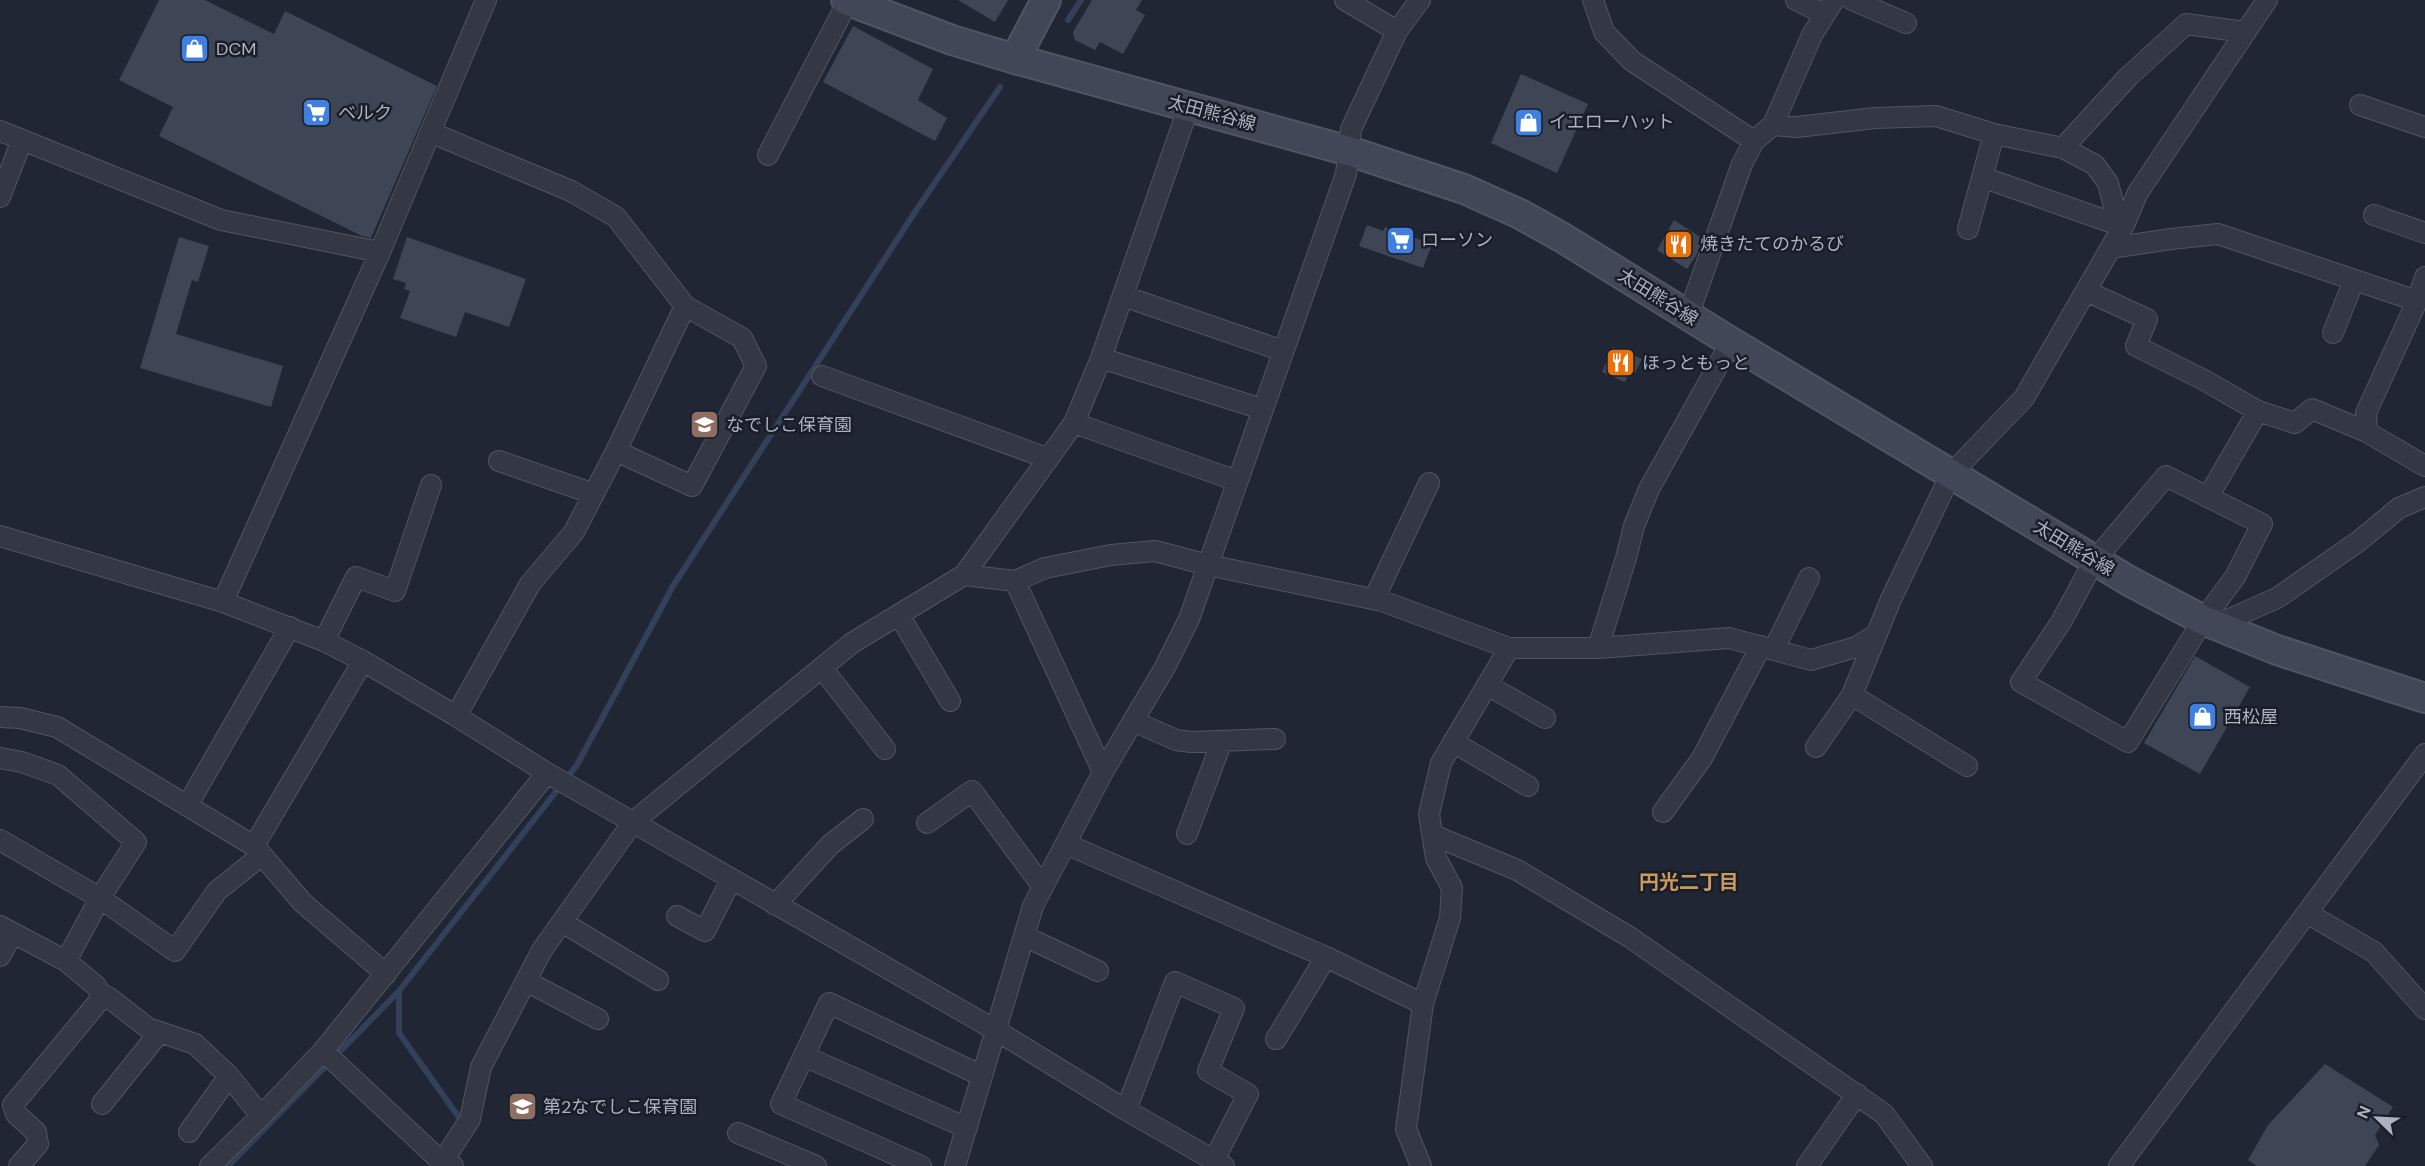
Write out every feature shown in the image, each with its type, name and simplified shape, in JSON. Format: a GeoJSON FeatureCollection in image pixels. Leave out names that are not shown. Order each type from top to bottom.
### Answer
{"type":"FeatureCollection","features":[{"type":"Feature","properties":{"kind":"main road","name":"太田熊谷線"},"geometry":{"type":"LineString","coordinates":[[847,0],[952,40],[1015,60],[1349,151],[1464,189],[1520,214],[2094,561],[2209,623],[2277,650],[2425,698]]}},
{"type":"Feature","properties":{"kind":"main road"},"geometry":{"type":"LineString","coordinates":[[1015,60],[1046,0]]}},
{"type":"Feature","properties":{"kind":"street"},"geometry":{"type":"LineString","coordinates":[[223,602],[432,133],[486,0]]}},
{"type":"Feature","properties":{"kind":"street"},"geometry":{"type":"LineString","coordinates":[[768,155],[847,0]]}},
{"type":"Feature","properties":{"kind":"street"},"geometry":{"type":"LineString","coordinates":[[1345,0],[1398,31]]}},
{"type":"Feature","properties":{"kind":"street"},"geometry":{"type":"LineString","coordinates":[[955,1166],[1033,906],[1103,772],[1166,667],[1189,619],[1346,174],[1351,129],[1398,31],[1420,0]]}},
{"type":"Feature","properties":{"kind":"street"},"geometry":{"type":"LineString","coordinates":[[1593,0],[1604,32],[1632,61],[1754,141]]}},
{"type":"Feature","properties":{"kind":"street"},"geometry":{"type":"LineString","coordinates":[[1688,316],[1742,164],[1754,141],[1773,125],[1812,35],[1829,7],[1796,0]]}},
{"type":"Feature","properties":{"kind":"street"},"geometry":{"type":"LineString","coordinates":[[1852,0],[1906,23]]}},
{"type":"Feature","properties":{"kind":"street"},"geometry":{"type":"LineString","coordinates":[[1816,747],[1852,694],[1891,599],[1951,474],[2024,398],[2125,223],[2137,194],[2266,0]]}},
{"type":"Feature","properties":{"kind":"street"},"geometry":{"type":"LineString","coordinates":[[2063,148],[2128,76],[2186,24],[2245,32]]}},
{"type":"Feature","properties":{"kind":"street"},"geometry":{"type":"LineString","coordinates":[[2360,105],[2425,127]]}},
{"type":"Feature","properties":{"kind":"street"},"geometry":{"type":"LineString","coordinates":[[323,1052],[445,1165],[470,1119],[481,1067],[542,950],[633,822],[852,643],[964,575],[1074,423],[1101,357],[1189,106]]}},
{"type":"Feature","properties":{"kind":"street"},"geometry":{"type":"LineString","coordinates":[[1773,125],[1797,127],[1875,118],[1936,116],[1994,134],[2063,148],[2095,165],[2108,183],[2115,211],[2125,223]]}},
{"type":"Feature","properties":{"kind":"street"},"geometry":{"type":"LineString","coordinates":[[0,131],[221,220],[380,252]]}},
{"type":"Feature","properties":{"kind":"street"},"geometry":{"type":"LineString","coordinates":[[432,133],[571,191],[616,217],[686,306],[742,338],[756,366],[692,486],[616,451]]}},
{"type":"Feature","properties":{"kind":"street"},"geometry":{"type":"LineString","coordinates":[[1968,229],[1994,134]]}},
{"type":"Feature","properties":{"kind":"street"},"geometry":{"type":"LineString","coordinates":[[0,197],[22,140]]}},
{"type":"Feature","properties":{"kind":"street"},"geometry":{"type":"LineString","coordinates":[[1982,177],[2113,223],[2125,223]]}},
{"type":"Feature","properties":{"kind":"street"},"geometry":{"type":"LineString","coordinates":[[2374,215],[2425,233]]}},
{"type":"Feature","properties":{"kind":"street"},"geometry":{"type":"LineString","coordinates":[[2111,248],[2170,238],[2218,234],[2417,301]]}},
{"type":"Feature","properties":{"kind":"street"},"geometry":{"type":"LineString","coordinates":[[2367,432],[2367,413],[2417,301],[2425,277]]}},
{"type":"Feature","properties":{"kind":"street"},"geometry":{"type":"LineString","coordinates":[[2333,333],[2354,280]]}},
{"type":"Feature","properties":{"kind":"street"},"geometry":{"type":"LineString","coordinates":[[2086,291],[2147,319],[2136,346],[2204,380],[2258,411],[2295,423],[2312,409],[2367,432],[2425,466]]}},
{"type":"Feature","properties":{"kind":"street"},"geometry":{"type":"LineString","coordinates":[[1123,296],[1283,351]]}},
{"type":"Feature","properties":{"kind":"street"},"geometry":{"type":"LineString","coordinates":[[456,716],[530,584],[574,532],[686,306]]}},
{"type":"Feature","properties":{"kind":"street"},"geometry":{"type":"LineString","coordinates":[[1598,648],[1634,526],[1649,489],[1731,342]]}},
{"type":"Feature","properties":{"kind":"street"},"geometry":{"type":"LineString","coordinates":[[1101,357],[1262,409]]}},
{"type":"Feature","properties":{"kind":"street"},"geometry":{"type":"LineString","coordinates":[[822,376],[1047,458]]}},
{"type":"Feature","properties":{"kind":"street"},"geometry":{"type":"LineString","coordinates":[[2208,497],[2258,411]]}},
{"type":"Feature","properties":{"kind":"street"},"geometry":{"type":"LineString","coordinates":[[1074,423],[1237,481]]}},
{"type":"Feature","properties":{"kind":"street"},"geometry":{"type":"LineString","coordinates":[[499,461],[594,494]]}},
{"type":"Feature","properties":{"kind":"street"},"geometry":{"type":"LineString","coordinates":[[2166,476],[2208,497],[2262,524],[2209,623],[2128,742],[2021,682],[2061,622],[2094,561],[2166,476]]}},
{"type":"Feature","properties":{"kind":"street"},"geometry":{"type":"LineString","coordinates":[[1374,599],[1429,483]]}},
{"type":"Feature","properties":{"kind":"street"},"geometry":{"type":"LineString","coordinates":[[324,641],[356,577],[395,591],[431,485]]}},
{"type":"Feature","properties":{"kind":"street"},"geometry":{"type":"LineString","coordinates":[[2209,623],[2277,598],[2359,541],[2399,508],[2425,497]]}},
{"type":"Feature","properties":{"kind":"street"},"geometry":{"type":"LineString","coordinates":[[0,536],[223,602],[324,641],[363,661],[549,775],[997,1031],[1126,1110],[1219,1163],[1248,1094],[1208,1071],[1234,1008],[1175,982],[1126,1110]]}},
{"type":"Feature","properties":{"kind":"street"},"geometry":{"type":"LineString","coordinates":[[964,575],[1015,581],[1045,568],[1111,555],[1155,551],[1208,565],[1374,599],[1509,648],[1598,648],[1729,638],[1811,660],[1856,646],[1876,634]]}},
{"type":"Feature","properties":{"kind":"street"},"geometry":{"type":"LineString","coordinates":[[1663,812],[1702,758],[1809,578]]}},
{"type":"Feature","properties":{"kind":"street"},"geometry":{"type":"LineString","coordinates":[[1015,581],[1103,772]]}},
{"type":"Feature","properties":{"kind":"street"},"geometry":{"type":"LineString","coordinates":[[899,615],[950,701]]}},
{"type":"Feature","properties":{"kind":"street"},"geometry":{"type":"LineString","coordinates":[[187,806],[290,627]]}},
{"type":"Feature","properties":{"kind":"street"},"geometry":{"type":"LineString","coordinates":[[1421,1166],[1406,1129],[1423,1004],[1450,918],[1452,888],[1436,858],[1429,814],[1441,763],[1509,648]]}},
{"type":"Feature","properties":{"kind":"street"},"geometry":{"type":"LineString","coordinates":[[0,840],[100,898],[175,951],[217,891],[258,851],[363,661]]}},
{"type":"Feature","properties":{"kind":"street"},"geometry":{"type":"LineString","coordinates":[[822,668],[885,749]]}},
{"type":"Feature","properties":{"kind":"street"},"geometry":{"type":"LineString","coordinates":[[1487,686],[1545,717]]}},
{"type":"Feature","properties":{"kind":"street"},"geometry":{"type":"LineString","coordinates":[[1852,694],[1967,766]]}},
{"type":"Feature","properties":{"kind":"street"},"geometry":{"type":"LineString","coordinates":[[0,717],[20,718],[57,727],[258,851],[303,903],[386,974]]}},
{"type":"Feature","properties":{"kind":"street"},"geometry":{"type":"LineString","coordinates":[[1133,721],[1176,740],[1275,739]]}},
{"type":"Feature","properties":{"kind":"street"},"geometry":{"type":"LineString","coordinates":[[1187,834],[1222,741]]}},
{"type":"Feature","properties":{"kind":"street"},"geometry":{"type":"LineString","coordinates":[[1453,742],[1528,786]]}},
{"type":"Feature","properties":{"kind":"street"},"geometry":{"type":"LineString","coordinates":[[2119,1166],[2425,754]]}},
{"type":"Feature","properties":{"kind":"street"},"geometry":{"type":"LineString","coordinates":[[0,758],[22,762],[58,775],[136,842],[100,898],[66,962]]}},
{"type":"Feature","properties":{"kind":"street"},"geometry":{"type":"LineString","coordinates":[[210,1166],[323,1052],[549,775]]}},
{"type":"Feature","properties":{"kind":"street"},"geometry":{"type":"LineString","coordinates":[[927,823],[972,791],[1043,887]]}},
{"type":"Feature","properties":{"kind":"street"},"geometry":{"type":"LineString","coordinates":[[775,905],[830,845],[863,819]]}},
{"type":"Feature","properties":{"kind":"street"},"geometry":{"type":"LineString","coordinates":[[1433,835],[1517,870],[1631,938],[1884,1114],[1922,1166]]}},
{"type":"Feature","properties":{"kind":"street"},"geometry":{"type":"LineString","coordinates":[[1066,844],[1326,957],[1423,1004]]}},
{"type":"Feature","properties":{"kind":"street"},"geometry":{"type":"LineString","coordinates":[[678,916],[705,931],[731,880]]}},
{"type":"Feature","properties":{"kind":"street"},"geometry":{"type":"LineString","coordinates":[[2307,913],[2374,952],[2425,1008]]}},
{"type":"Feature","properties":{"kind":"street"},"geometry":{"type":"LineString","coordinates":[[562,922],[658,980]]}},
{"type":"Feature","properties":{"kind":"street"},"geometry":{"type":"LineString","coordinates":[[0,956],[7,929],[66,962],[96,986],[100,994],[99,1001],[13,1106],[16,1114],[36,1132],[38,1144],[19,1166]]}},
{"type":"Feature","properties":{"kind":"street"},"geometry":{"type":"LineString","coordinates":[[1024,936],[1098,971]]}},
{"type":"Feature","properties":{"kind":"street"},"geometry":{"type":"LineString","coordinates":[[1276,1039],[1326,957]]}},
{"type":"Feature","properties":{"kind":"street"},"geometry":{"type":"LineString","coordinates":[[526,981],[598,1019]]}},
{"type":"Feature","properties":{"kind":"street"},"geometry":{"type":"LineString","coordinates":[[100,994],[108,997],[148,1028],[195,1044],[230,1076],[261,1116]]}},
{"type":"Feature","properties":{"kind":"street"},"geometry":{"type":"LineString","coordinates":[[921,1166],[781,1104],[830,1003],[982,1077]]}},
{"type":"Feature","properties":{"kind":"street"},"geometry":{"type":"LineString","coordinates":[[102,1104],[159,1033]]}},
{"type":"Feature","properties":{"kind":"street"},"geometry":{"type":"LineString","coordinates":[[804,1056],[967,1128]]}},
{"type":"Feature","properties":{"kind":"street"},"geometry":{"type":"LineString","coordinates":[[189,1132],[230,1076]]}},
{"type":"Feature","properties":{"kind":"street"},"geometry":{"type":"LineString","coordinates":[[1807,1166],[1857,1094]]}},
{"type":"Feature","properties":{"kind":"street"},"geometry":{"type":"LineString","coordinates":[[738,1133],[816,1166]]}},
{"type":"Feature","properties":{"kind":"building"},"geometry":{"type":"Polygon","coordinates":[[[159,0],[205,0],[274,34],[285,11],[437,86],[371,238],[362,236],[159,136],[173,107],[119,80],[159,0]]]}},
{"type":"Feature","properties":{"kind":"building"},"geometry":{"type":"Polygon","coordinates":[[[958,0],[1008,0],[995,22],[958,0]]]}},
{"type":"Feature","properties":{"kind":"building"},"geometry":{"type":"Polygon","coordinates":[[[1092,0],[1142,0],[1136,10],[1145,15],[1123,54],[1100,42],[1095,50],[1075,40],[1073,32],[1092,0]]]}},
{"type":"Feature","properties":{"kind":"building"},"geometry":{"type":"Polygon","coordinates":[[[853,26],[933,69],[918,100],[947,118],[935,141],[823,82],[853,26]]]}},
{"type":"Feature","properties":{"kind":"building"},"geometry":{"type":"Polygon","coordinates":[[[1521,74],[1588,104],[1557,173],[1491,143],[1521,74]]]}},
{"type":"Feature","properties":{"kind":"building"},"geometry":{"type":"Polygon","coordinates":[[[1674,220],[1703,239],[1687,269],[1657,250],[1674,220]]]}},
{"type":"Feature","properties":{"kind":"building"},"geometry":{"type":"Polygon","coordinates":[[[1367,225],[1383,231],[1385,227],[1432,244],[1423,268],[1359,246],[1367,225]]]}},
{"type":"Feature","properties":{"kind":"building"},"geometry":{"type":"Polygon","coordinates":[[[179,237],[209,246],[198,282],[192,280],[176,334],[283,366],[271,407],[140,368],[179,237]]]}},
{"type":"Feature","properties":{"kind":"building"},"geometry":{"type":"Polygon","coordinates":[[[407,237],[526,279],[509,327],[465,312],[456,337],[400,318],[410,291],[404,289],[406,283],[393,279],[407,237]]]}},
{"type":"Feature","properties":{"kind":"building"},"geometry":{"type":"Polygon","coordinates":[[[1613,347],[1642,359],[1635,373],[1630,371],[1625,382],[1602,372],[1613,347]]]}},
{"type":"Feature","properties":{"kind":"building"},"geometry":{"type":"Polygon","coordinates":[[[2195,656],[2250,687],[2200,774],[2144,743],[2195,656]]]}},
{"type":"Feature","properties":{"kind":"building"},"geometry":{"type":"Polygon","coordinates":[[[2325,1064],[2393,1107],[2375,1135],[2379,1145],[2365,1166],[2257,1166],[2248,1160],[2268,1125],[2325,1064]]]}},
{"type":"Feature","properties":{"kind":"waterway"},"geometry":{"type":"LineString","coordinates":[[1068,20],[1081,0]]}},
{"type":"Feature","properties":{"kind":"waterway"},"geometry":{"type":"LineString","coordinates":[[228,1166],[399,991],[577,765],[673,586],[915,212],[1000,87]]}},
{"type":"Feature","properties":{"kind":"waterway"},"geometry":{"type":"LineString","coordinates":[[399,991],[399,1033],[458,1116],[465,1121]]}},
{"type":"Feature","properties":{"kind":"place","name":"DCM"},"geometry":{"type":"Point","coordinates":[195,49]}},
{"type":"Feature","properties":{"kind":"place","name":"ベルク"},"geometry":{"type":"Point","coordinates":[317,113]}},
{"type":"Feature","properties":{"kind":"place","name":"イエローハット"},"geometry":{"type":"Point","coordinates":[1528,122]}},
{"type":"Feature","properties":{"kind":"place","name":"ローソン"},"geometry":{"type":"Point","coordinates":[1400,240]}},
{"type":"Feature","properties":{"kind":"place","name":"焼きたてのかるび"},"geometry":{"type":"Point","coordinates":[1679,244]}},
{"type":"Feature","properties":{"kind":"place","name":"ほっともっと"},"geometry":{"type":"Point","coordinates":[1621,363]}},
{"type":"Feature","properties":{"kind":"place","name":"なでしこ保育園"},"geometry":{"type":"Point","coordinates":[705,425]}},
{"type":"Feature","properties":{"kind":"place","name":"西松屋"},"geometry":{"type":"Point","coordinates":[2203,717]}},
{"type":"Feature","properties":{"kind":"place","name":"第2なでしこ保育園"},"geometry":{"type":"Point","coordinates":[522,1107]}},
{"type":"Feature","properties":{"kind":"district","name":"円光二丁目"},"geometry":{"type":"Point","coordinates":[1689,882]}}]}
